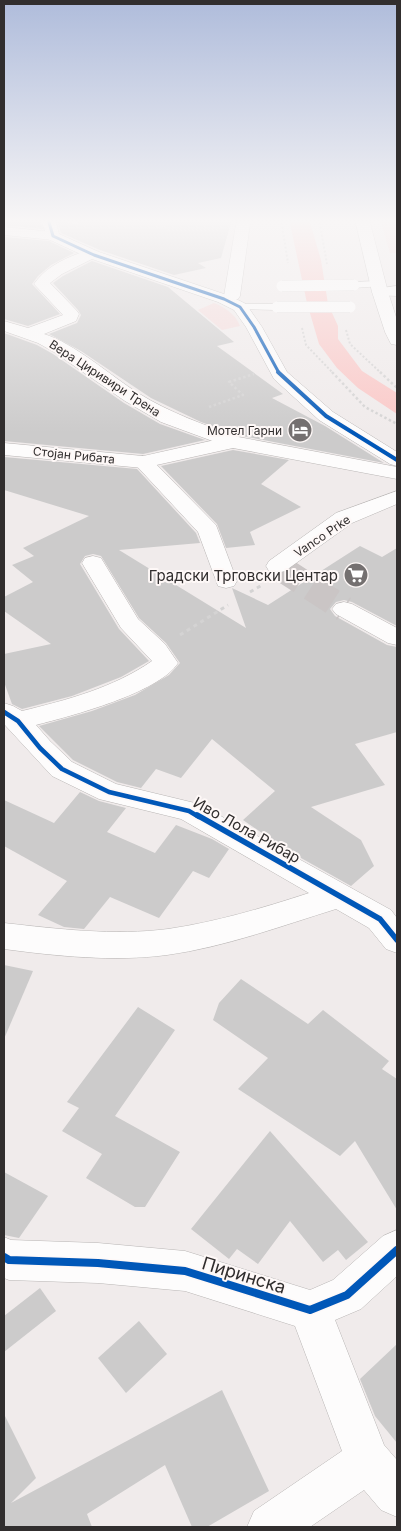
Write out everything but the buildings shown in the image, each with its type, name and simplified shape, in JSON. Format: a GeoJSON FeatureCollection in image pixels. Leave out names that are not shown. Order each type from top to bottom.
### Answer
{"type":"FeatureCollection","features":[{"type":"Feature","properties":{"kind":"street"},"geometry":{"type":"LineString","coordinates":[[28,334],[70,318],[71,314],[48,290]]}},
{"type":"Feature","properties":{"kind":"street"},"geometry":{"type":"LineString","coordinates":[[201,290],[236,302],[254,326],[280,375],[326,416],[374,446],[393,466]]}},
{"type":"Feature","properties":{"kind":"street"},"geometry":{"type":"LineString","coordinates":[[204,290],[236,302],[263,326],[290,373],[336,414],[397,450]]}},
{"type":"Feature","properties":{"kind":"street"},"geometry":{"type":"LineString","coordinates":[[236,302],[237,290]]}},
{"type":"Feature","properties":{"kind":"street"},"geometry":{"type":"LineString","coordinates":[[380,290],[397,340]]}},
{"type":"Feature","properties":{"kind":"street","name":"Вера Циривири Трена"},"geometry":{"type":"LineString","coordinates":[[4,326],[44,339],[132,397],[168,418],[233,442]]}},
{"type":"Feature","properties":{"kind":"street"},"geometry":{"type":"LineString","coordinates":[[233,442],[348,462],[393,466]]}},
{"type":"Feature","properties":{"kind":"street","name":"Стојан Рибата"},"geometry":{"type":"LineString","coordinates":[[4,449],[143,462],[233,442]]}},
{"type":"Feature","properties":{"kind":"street"},"geometry":{"type":"LineString","coordinates":[[348,462],[374,446]]}},
{"type":"Feature","properties":{"kind":"street"},"geometry":{"type":"LineString","coordinates":[[143,462],[208,530],[226,581]]}},
{"type":"Feature","properties":{"kind":"street","name":"Vanco Prke"},"geometry":{"type":"LineString","coordinates":[[277,566],[344,518],[397,497]]}},
{"type":"Feature","properties":{"kind":"street"},"geometry":{"type":"LineString","coordinates":[[11,717],[82,705],[146,677],[166,663],[156,649],[128,623],[93,563]]}},
{"type":"Feature","properties":{"kind":"street"},"geometry":{"type":"LineString","coordinates":[[344,609],[397,638]]}},
{"type":"Feature","properties":{"kind":"street","name":"Иво Лола Рибар"},"geometry":{"type":"LineString","coordinates":[[11,717],[62,769],[109,792],[188,811],[340,896],[391,921]]}},
{"type":"Feature","properties":{"kind":"street"},"geometry":{"type":"LineString","coordinates":[[4,936],[89,945],[165,942],[200,937],[340,896]]}},
{"type":"Feature","properties":{"kind":"street"},"geometry":{"type":"LineString","coordinates":[[397,1250],[347,1295],[310,1310],[368,1460],[397,1494]]}},
{"type":"Feature","properties":{"kind":"street","name":"Пиринска"},"geometry":{"type":"LineString","coordinates":[[4,1257],[10,1260],[98,1263],[185,1271],[310,1310]]}},
{"type":"Feature","properties":{"kind":"street"},"geometry":{"type":"LineString","coordinates":[[270,1527],[368,1460]]}},
{"type":"Feature","properties":{"kind":"lane"},"geometry":{"type":"LineString","coordinates":[[236,302],[277,308],[350,308]]}},
{"type":"Feature","properties":{"kind":"path"},"geometry":{"type":"LineString","coordinates":[[301,323],[306,345],[365,406],[397,424]]}},
{"type":"Feature","properties":{"kind":"path"},"geometry":{"type":"LineString","coordinates":[[344,326],[350,344],[397,388]]}},
{"type":"Feature","properties":{"kind":"path"},"geometry":{"type":"LineString","coordinates":[[203,409],[242,395],[229,382],[256,374]]}},
{"type":"Feature","properties":{"kind":"shaded area"},"geometry":{"type":"Polygon","coordinates":[[[304,290],[326,290],[328,304],[338,326],[338,339],[362,371],[397,393],[397,414],[358,388],[337,368],[319,344],[304,290]]]}},
{"type":"Feature","properties":{"kind":"shaded area"},"geometry":{"type":"Polygon","coordinates":[[[214,303],[230,312],[240,326],[222,330],[198,310],[214,303]]]}},
{"type":"Feature","properties":{"kind":"tunnel"},"geometry":{"type":"LineString","coordinates":[[277,566],[281,569]]}},
{"type":"Feature","properties":{"kind":"tunnel"},"geometry":{"type":"LineString","coordinates":[[279,567],[344,609]]}},
{"type":"Feature","properties":{"kind":"cycle path"},"geometry":{"type":"LineString","coordinates":[[199,290],[240,307],[254,327],[280,375],[326,416],[397,460]]}},
{"type":"Feature","properties":{"kind":"cycle path"},"geometry":{"type":"LineString","coordinates":[[4,712],[18,721],[40,748],[62,769],[109,792],[189,811],[380,919],[397,940]]}},
{"type":"Feature","properties":{"kind":"cycle path"},"geometry":{"type":"LineString","coordinates":[[4,1257],[9,1260],[98,1263],[185,1271],[310,1310],[347,1295],[397,1250]]}},
{"type":"Feature","properties":{"kind":"place","name":"Мотел Гарни"},"geometry":{"type":"Point","coordinates":[300,430]}},
{"type":"Feature","properties":{"kind":"place","name":"Градски Трговски Центар"},"geometry":{"type":"Point","coordinates":[356,575]}}]}
